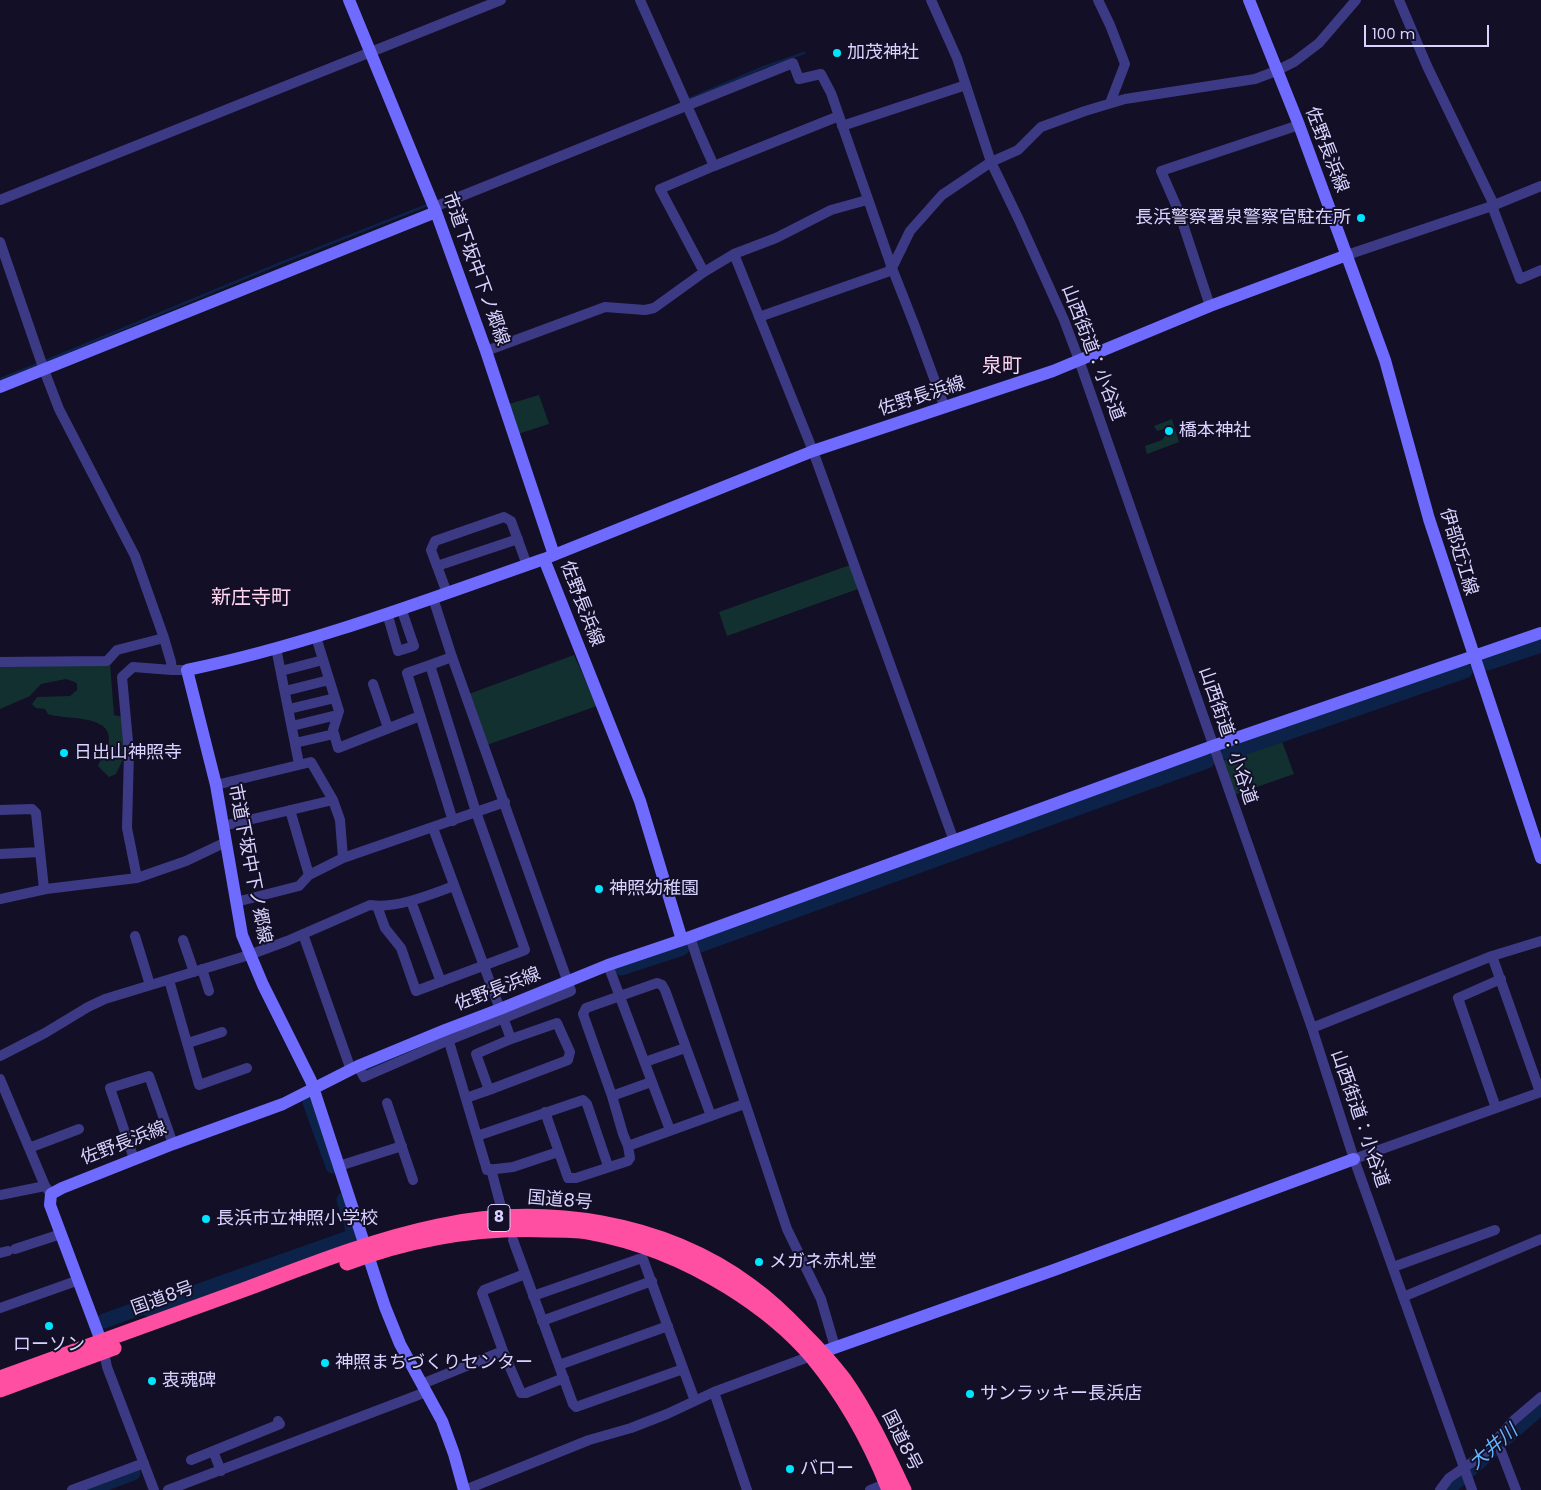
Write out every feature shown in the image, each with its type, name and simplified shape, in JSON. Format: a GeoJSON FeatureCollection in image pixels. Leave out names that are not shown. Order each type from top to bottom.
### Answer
{"type":"FeatureCollection","features":[{"type":"Feature","properties":{"kind":"highway","name":"国道8号"},"geometry":{"type":"LineString","coordinates":[[0,1378],[103,1346],[367,1250],[439,1226],[517,1216],[552,1216],[626,1229],[664,1240],[700,1256],[749,1285],[773,1304],[823,1352],[857,1399],[904,1490]]}},
{"type":"Feature","properties":{"kind":"highway","name":"国道8号"},"geometry":{"type":"LineString","coordinates":[[0,1390],[103,1346]]}},
{"type":"Feature","properties":{"kind":"highway","name":"国道8号"},"geometry":{"type":"LineString","coordinates":[[823,1352],[846,1405],[867,1439],[888,1486]]}},
{"type":"Feature","properties":{"kind":"street","name":"市道下坂中下ノ郷線"},"geometry":{"type":"LineString","coordinates":[[350,0],[434,205],[486,352],[549,557]]}},
{"type":"Feature","properties":{"kind":"street"},"geometry":{"type":"LineString","coordinates":[[0,200],[501,0]]}},
{"type":"Feature","properties":{"kind":"street"},"geometry":{"type":"LineString","coordinates":[[640,0],[714,166]]}},
{"type":"Feature","properties":{"kind":"street","name":"山西街道：小谷道"},"geometry":{"type":"LineString","coordinates":[[931,0],[957,58],[974,116],[991,162],[1020,220],[1064,320],[1079,360],[1312,1028],[1354,1159],[1472,1490]]}},
{"type":"Feature","properties":{"kind":"street"},"geometry":{"type":"LineString","coordinates":[[1098,0],[1125,64],[1110,103]]}},
{"type":"Feature","properties":{"kind":"street","name":"佐野長浜線"},"geometry":{"type":"LineString","coordinates":[[48,1190],[62,1188],[173,1144],[283,1104],[313,1090],[326,1081],[501,1014],[569,986],[608,965],[686,939],[640,801],[618,742],[568,622],[549,557],[813,451],[1053,371],[1210,306],[1347,254],[1299,125],[1248,0]]}},
{"type":"Feature","properties":{"kind":"street"},"geometry":{"type":"LineString","coordinates":[[759,318],[887,272],[892,268],[910,231],[942,195],[991,162],[1018,150],[1041,127],[1125,99],[1255,79],[1276,71],[1294,62],[1319,43],[1356,0]]}},
{"type":"Feature","properties":{"kind":"street"},"geometry":{"type":"LineString","coordinates":[[1399,0],[1427,66],[1493,205],[1520,278],[1541,270]]}},
{"type":"Feature","properties":{"kind":"street"},"geometry":{"type":"LineString","coordinates":[[0,387],[42,365],[434,205],[794,64],[799,79],[821,74],[831,93],[867,200],[945,408]]}},
{"type":"Feature","properties":{"kind":"street"},"geometry":{"type":"LineString","coordinates":[[704,272],[660,189],[714,166],[841,121],[966,85]]}},
{"type":"Feature","properties":{"kind":"street"},"geometry":{"type":"LineString","coordinates":[[1210,306],[1179,212],[1162,171],[1299,125]]}},
{"type":"Feature","properties":{"kind":"street"},"geometry":{"type":"LineString","coordinates":[[1347,254],[1493,205],[1541,186]]}},
{"type":"Feature","properties":{"kind":"street"},"geometry":{"type":"LineString","coordinates":[[486,352],[605,307],[645,310],[654,308],[704,272],[734,254],[776,238],[831,210],[867,200]]}},
{"type":"Feature","properties":{"kind":"street"},"geometry":{"type":"LineString","coordinates":[[0,242],[59,409],[135,556],[164,638],[172,670]]}},
{"type":"Feature","properties":{"kind":"street"},"geometry":{"type":"LineString","coordinates":[[734,254],[813,451],[954,840]]}},
{"type":"Feature","properties":{"kind":"street","name":"伊部近江線"},"geometry":{"type":"LineString","coordinates":[[1347,254],[1386,360],[1429,519],[1541,858]]}},
{"type":"Feature","properties":{"kind":"street"},"geometry":{"type":"LineString","coordinates":[[447,593],[431,550],[435,541],[467,528],[504,517],[512,521],[527,565]]}},
{"type":"Feature","properties":{"kind":"street"},"geometry":{"type":"LineString","coordinates":[[437,566],[518,539]]}},
{"type":"Feature","properties":{"kind":"street"},"geometry":{"type":"LineString","coordinates":[[137,878],[127,828],[129,752],[122,677],[133,666],[187,670],[276,648],[316,637],[433,598],[549,557]]}},
{"type":"Feature","properties":{"kind":"street"},"geometry":{"type":"LineString","coordinates":[[433,598],[452,657],[569,986]]}},
{"type":"Feature","properties":{"kind":"street"},"geometry":{"type":"LineString","coordinates":[[386,613],[398,651],[414,646],[401,608]]}},
{"type":"Feature","properties":{"kind":"street"},"geometry":{"type":"LineString","coordinates":[[823,1352],[821,1299],[787,1229],[686,939],[1213,746],[1541,633]]}},
{"type":"Feature","properties":{"kind":"street"},"geometry":{"type":"LineString","coordinates":[[316,637],[339,711],[333,730],[338,748],[420,716]]}},
{"type":"Feature","properties":{"kind":"street"},"geometry":{"type":"LineString","coordinates":[[0,662],[106,661],[117,650],[164,638]]}},
{"type":"Feature","properties":{"kind":"street"},"geometry":{"type":"LineString","coordinates":[[276,648],[299,764]]}},
{"type":"Feature","properties":{"kind":"street"},"geometry":{"type":"LineString","coordinates":[[452,657],[407,673],[452,821]]}},
{"type":"Feature","properties":{"kind":"street"},"geometry":{"type":"LineString","coordinates":[[281,671],[323,660]]}},
{"type":"Feature","properties":{"kind":"street"},"geometry":{"type":"LineString","coordinates":[[377,906],[385,928],[401,948],[416,991],[525,950],[476,812],[430,665]]}},
{"type":"Feature","properties":{"kind":"street","name":"市道下坂中下ノ郷線"},"geometry":{"type":"LineString","coordinates":[[187,670],[216,785],[242,935],[249,955],[311,1081],[385,1307],[400,1344],[442,1421],[464,1490]]}},
{"type":"Feature","properties":{"kind":"street"},"geometry":{"type":"LineString","coordinates":[[285,691],[330,680]]}},
{"type":"Feature","properties":{"kind":"street"},"geometry":{"type":"LineString","coordinates":[[373,684],[388,728]]}},
{"type":"Feature","properties":{"kind":"street"},"geometry":{"type":"LineString","coordinates":[[289,709],[335,698]]}},
{"type":"Feature","properties":{"kind":"street"},"geometry":{"type":"LineString","coordinates":[[292,726],[338,715]]}},
{"type":"Feature","properties":{"kind":"street"},"geometry":{"type":"LineString","coordinates":[[295,743],[334,734]]}},
{"type":"Feature","properties":{"kind":"street"},"geometry":{"type":"LineString","coordinates":[[216,785],[311,762],[323,780],[340,820],[344,858]]}},
{"type":"Feature","properties":{"kind":"street"},"geometry":{"type":"LineString","coordinates":[[223,826],[332,800]]}},
{"type":"Feature","properties":{"kind":"street"},"geometry":{"type":"LineString","coordinates":[[236,902],[299,886],[309,876],[344,858],[505,802]]}},
{"type":"Feature","properties":{"kind":"street"},"geometry":{"type":"LineString","coordinates":[[0,810],[32,809],[36,813],[44,889]]}},
{"type":"Feature","properties":{"kind":"street"},"geometry":{"type":"LineString","coordinates":[[290,810],[309,876]]}},
{"type":"Feature","properties":{"kind":"street"},"geometry":{"type":"LineString","coordinates":[[433,828],[511,1039]]}},
{"type":"Feature","properties":{"kind":"street"},"geometry":{"type":"LineString","coordinates":[[0,899],[44,889],[137,878],[186,861],[226,842]]}},
{"type":"Feature","properties":{"kind":"street"},"geometry":{"type":"LineString","coordinates":[[0,854],[40,852]]}},
{"type":"Feature","properties":{"kind":"street"},"geometry":{"type":"LineString","coordinates":[[0,1056],[45,1033],[88,1006],[105,999],[249,955],[370,905],[377,906],[411,901],[454,886]]}},
{"type":"Feature","properties":{"kind":"street"},"geometry":{"type":"LineString","coordinates":[[411,901],[441,982]]}},
{"type":"Feature","properties":{"kind":"street"},"geometry":{"type":"LineString","coordinates":[[303,934],[358,1070]]}},
{"type":"Feature","properties":{"kind":"street"},"geometry":{"type":"LineString","coordinates":[[135,936],[150,985]]}},
{"type":"Feature","properties":{"kind":"street"},"geometry":{"type":"LineString","coordinates":[[183,940],[209,991]]}},
{"type":"Feature","properties":{"kind":"street"},"geometry":{"type":"LineString","coordinates":[[1312,1028],[1492,956],[1541,941]]}},
{"type":"Feature","properties":{"kind":"street"},"geometry":{"type":"LineString","coordinates":[[464,1490],[589,1440],[631,1428],[667,1414],[714,1392],[1541,1092],[1492,956]]}},
{"type":"Feature","properties":{"kind":"street"},"geometry":{"type":"LineString","coordinates":[[608,965],[670,1130]]}},
{"type":"Feature","properties":{"kind":"street"},"geometry":{"type":"LineString","coordinates":[[169,980],[199,1085],[247,1068]]}},
{"type":"Feature","properties":{"kind":"street"},"geometry":{"type":"LineString","coordinates":[[1496,1108],[1458,998],[1501,980]]}},
{"type":"Feature","properties":{"kind":"street"},"geometry":{"type":"LineString","coordinates":[[544,1112],[566,1175],[571,1179],[628,1161],[630,1158],[628,1146],[622,1134],[612,1096],[583,1014],[586,1008],[657,983],[662,984],[711,1116]]}},
{"type":"Feature","properties":{"kind":"street"},"geometry":{"type":"LineString","coordinates":[[466,1098],[489,1090],[565,1062],[570,1058],[570,1052],[557,1023],[476,1054],[489,1090]]}},
{"type":"Feature","properties":{"kind":"street"},"geometry":{"type":"LineString","coordinates":[[188,1043],[222,1032]]}},
{"type":"Feature","properties":{"kind":"street"},"geometry":{"type":"LineString","coordinates":[[447,1035],[487,1170],[513,1167],[558,1152]]}},
{"type":"Feature","properties":{"kind":"street"},"geometry":{"type":"LineString","coordinates":[[645,1062],[685,1048]]}},
{"type":"Feature","properties":{"kind":"street"},"geometry":{"type":"LineString","coordinates":[[134,1159],[110,1088],[149,1076],[173,1144]]}},
{"type":"Feature","properties":{"kind":"street"},"geometry":{"type":"LineString","coordinates":[[0,1079],[48,1190],[50,1205],[103,1346],[107,1367],[154,1490]]}},
{"type":"Feature","properties":{"kind":"street"},"geometry":{"type":"LineString","coordinates":[[612,1096],[652,1082]]}},
{"type":"Feature","properties":{"kind":"street"},"geometry":{"type":"LineString","coordinates":[[477,1136],[583,1100],[587,1104],[608,1166]]}},
{"type":"Feature","properties":{"kind":"street"},"geometry":{"type":"LineString","coordinates":[[387,1103],[413,1180]]}},
{"type":"Feature","properties":{"kind":"street"},"geometry":{"type":"LineString","coordinates":[[628,1146],[744,1104]]}},
{"type":"Feature","properties":{"kind":"street"},"geometry":{"type":"LineString","coordinates":[[29,1148],[79,1130]]}},
{"type":"Feature","properties":{"kind":"street"},"geometry":{"type":"LineString","coordinates":[[339,1166],[402,1146]]}},
{"type":"Feature","properties":{"kind":"street"},"geometry":{"type":"LineString","coordinates":[[491,1169],[501,1207]]}},
{"type":"Feature","properties":{"kind":"street"},"geometry":{"type":"LineString","coordinates":[[0,1195],[48,1190]]}},
{"type":"Feature","properties":{"kind":"street"},"geometry":{"type":"LineString","coordinates":[[1393,1267],[1495,1230]]}},
{"type":"Feature","properties":{"kind":"street"},"geometry":{"type":"LineString","coordinates":[[8,1251],[61,1234]]}},
{"type":"Feature","properties":{"kind":"street"},"geometry":{"type":"LineString","coordinates":[[1403,1296],[1541,1239]]}},
{"type":"Feature","properties":{"kind":"street"},"geometry":{"type":"LineString","coordinates":[[513,1240],[573,1404],[576,1406],[683,1369]]}},
{"type":"Feature","properties":{"kind":"street"},"geometry":{"type":"LineString","coordinates":[[533,1296],[643,1259],[695,1401]]}},
{"type":"Feature","properties":{"kind":"street"},"geometry":{"type":"LineString","coordinates":[[525,1274],[484,1290],[482,1293],[503,1351],[520,1393],[526,1393],[564,1378]]}},
{"type":"Feature","properties":{"kind":"street"},"geometry":{"type":"LineString","coordinates":[[0,1308],[79,1280]]}},
{"type":"Feature","properties":{"kind":"street"},"geometry":{"type":"LineString","coordinates":[[542,1321],[652,1281]]}},
{"type":"Feature","properties":{"kind":"street"},"geometry":{"type":"LineString","coordinates":[[559,1365],[668,1326]]}},
{"type":"Feature","properties":{"kind":"street"},"geometry":{"type":"LineString","coordinates":[[168,1490],[424,1388],[503,1351]]}},
{"type":"Feature","properties":{"kind":"street"},"geometry":{"type":"LineString","coordinates":[[714,1392],[747,1490]]}},
{"type":"Feature","properties":{"kind":"street"},"geometry":{"type":"LineString","coordinates":[[1440,1490],[1449,1478],[1484,1454],[1514,1420],[1541,1397]]}},
{"type":"Feature","properties":{"kind":"street"},"geometry":{"type":"LineString","coordinates":[[191,1460],[280,1424],[278,1421]]}},
{"type":"Feature","properties":{"kind":"street"},"geometry":{"type":"LineString","coordinates":[[213,1451],[221,1470]]}},
{"type":"Feature","properties":{"kind":"street"},"geometry":{"type":"LineString","coordinates":[[1501,1451],[1516,1490]]}},
{"type":"Feature","properties":{"kind":"street"},"geometry":{"type":"LineString","coordinates":[[72,1490],[144,1463]]}},
{"type":"Feature","properties":{"kind":"street"},"geometry":{"type":"LineString","coordinates":[[870,1490],[888,1486]]}},
{"type":"Feature","properties":{"kind":"green space"},"geometry":{"type":"Polygon","coordinates":[[[539,395],[549,424],[518,434],[509,404],[539,395]]]}},
{"type":"Feature","properties":{"kind":"green space"},"geometry":{"type":"Polygon","coordinates":[[[1172,419],[1179,442],[1147,454],[1145,446],[1162,440],[1165,436],[1173,433],[1171,427],[1157,431],[1154,426],[1172,419]]]}},
{"type":"Feature","properties":{"kind":"green space"},"geometry":{"type":"Polygon","coordinates":[[[850,565],[858,589],[727,636],[719,612],[850,565]]]}},
{"type":"Feature","properties":{"kind":"green space"},"geometry":{"type":"Polygon","coordinates":[[[574,655],[597,706],[487,745],[469,694],[574,655]]]}},
{"type":"Feature","properties":{"kind":"green space"},"geometry":{"type":"Polygon","coordinates":[[[110,663],[114,715],[123,717],[125,755],[116,774],[109,777],[98,766],[109,740],[108,732],[103,726],[95,722],[48,714],[45,709],[36,708],[32,704],[37,697],[70,696],[77,690],[75,682],[66,679],[41,684],[30,696],[0,709],[0,664],[110,663]]]}},
{"type":"Feature","properties":{"kind":"green space"},"geometry":{"type":"Polygon","coordinates":[[[1282,741],[1294,774],[1234,795],[1222,761],[1282,741]]]}},
{"type":"Feature","properties":{"kind":"waterway"},"geometry":{"type":"LineString","coordinates":[[687,100],[764,67],[804,53]]}},
{"type":"Feature","properties":{"kind":"waterway"},"geometry":{"type":"LineString","coordinates":[[43,362],[281,263],[430,204]]}},
{"type":"Feature","properties":{"kind":"waterway"},"geometry":{"type":"LineString","coordinates":[[0,379],[38,364]]}},
{"type":"Feature","properties":{"kind":"waterway"},"geometry":{"type":"LineString","coordinates":[[1488,663],[1541,645]]}},
{"type":"Feature","properties":{"kind":"waterway"},"geometry":{"type":"LineString","coordinates":[[1229,753],[1465,671]]}},
{"type":"Feature","properties":{"kind":"waterway"},"geometry":{"type":"LineString","coordinates":[[700,945],[1207,761]]}},
{"type":"Feature","properties":{"kind":"waterway"},"geometry":{"type":"LineString","coordinates":[[621,968],[682,948]]}},
{"type":"Feature","properties":{"kind":"waterway"},"geometry":{"type":"LineString","coordinates":[[365,1070],[435,1041]]}},
{"type":"Feature","properties":{"kind":"waterway"},"geometry":{"type":"LineString","coordinates":[[310,1102],[333,1166]]}},
{"type":"Feature","properties":{"kind":"waterway"},"geometry":{"type":"LineString","coordinates":[[104,1321],[143,1307],[148,1309],[351,1237],[354,1233],[344,1200]]}},
{"type":"Feature","properties":{"kind":"waterway","name":"大井川"},"geometry":{"type":"LineString","coordinates":[[1447,1490],[1541,1407]]}},
{"type":"Feature","properties":{"kind":"waterway"},"geometry":{"type":"LineString","coordinates":[[88,1490],[133,1473]]}},
{"type":"Feature","properties":{"kind":"place","name":"加茂神社"},"geometry":{"type":"Point","coordinates":[837,53]}},
{"type":"Feature","properties":{"kind":"place","name":"長浜警察署泉警察官駐在所"},"geometry":{"type":"Point","coordinates":[1361,218]}},
{"type":"Feature","properties":{"kind":"place","name":"橋本神社"},"geometry":{"type":"Point","coordinates":[1169,431]}},
{"type":"Feature","properties":{"kind":"place","name":"日出山神照寺"},"geometry":{"type":"Point","coordinates":[64,753]}},
{"type":"Feature","properties":{"kind":"place","name":"神照幼稚園"},"geometry":{"type":"Point","coordinates":[599,889]}},
{"type":"Feature","properties":{"kind":"place","name":"長浜市立神照小学校"},"geometry":{"type":"Point","coordinates":[206,1219]}},
{"type":"Feature","properties":{"kind":"place","name":"メガネ赤札堂"},"geometry":{"type":"Point","coordinates":[759,1262]}},
{"type":"Feature","properties":{"kind":"place","name":"ローソン"},"geometry":{"type":"Point","coordinates":[49,1326]}},
{"type":"Feature","properties":{"kind":"place","name":"神照まちづくりセンター"},"geometry":{"type":"Point","coordinates":[325,1363]}},
{"type":"Feature","properties":{"kind":"place","name":"衷魂碑"},"geometry":{"type":"Point","coordinates":[152,1381]}},
{"type":"Feature","properties":{"kind":"place","name":"サンラッキー長浜店"},"geometry":{"type":"Point","coordinates":[970,1394]}},
{"type":"Feature","properties":{"kind":"place","name":"バロー"},"geometry":{"type":"Point","coordinates":[790,1469]}},
{"type":"Feature","properties":{"kind":"district","name":"泉町"},"geometry":{"type":"Point","coordinates":[1002,367]}},
{"type":"Feature","properties":{"kind":"district","name":"新庄寺町"},"geometry":{"type":"Point","coordinates":[251,599]}}]}
